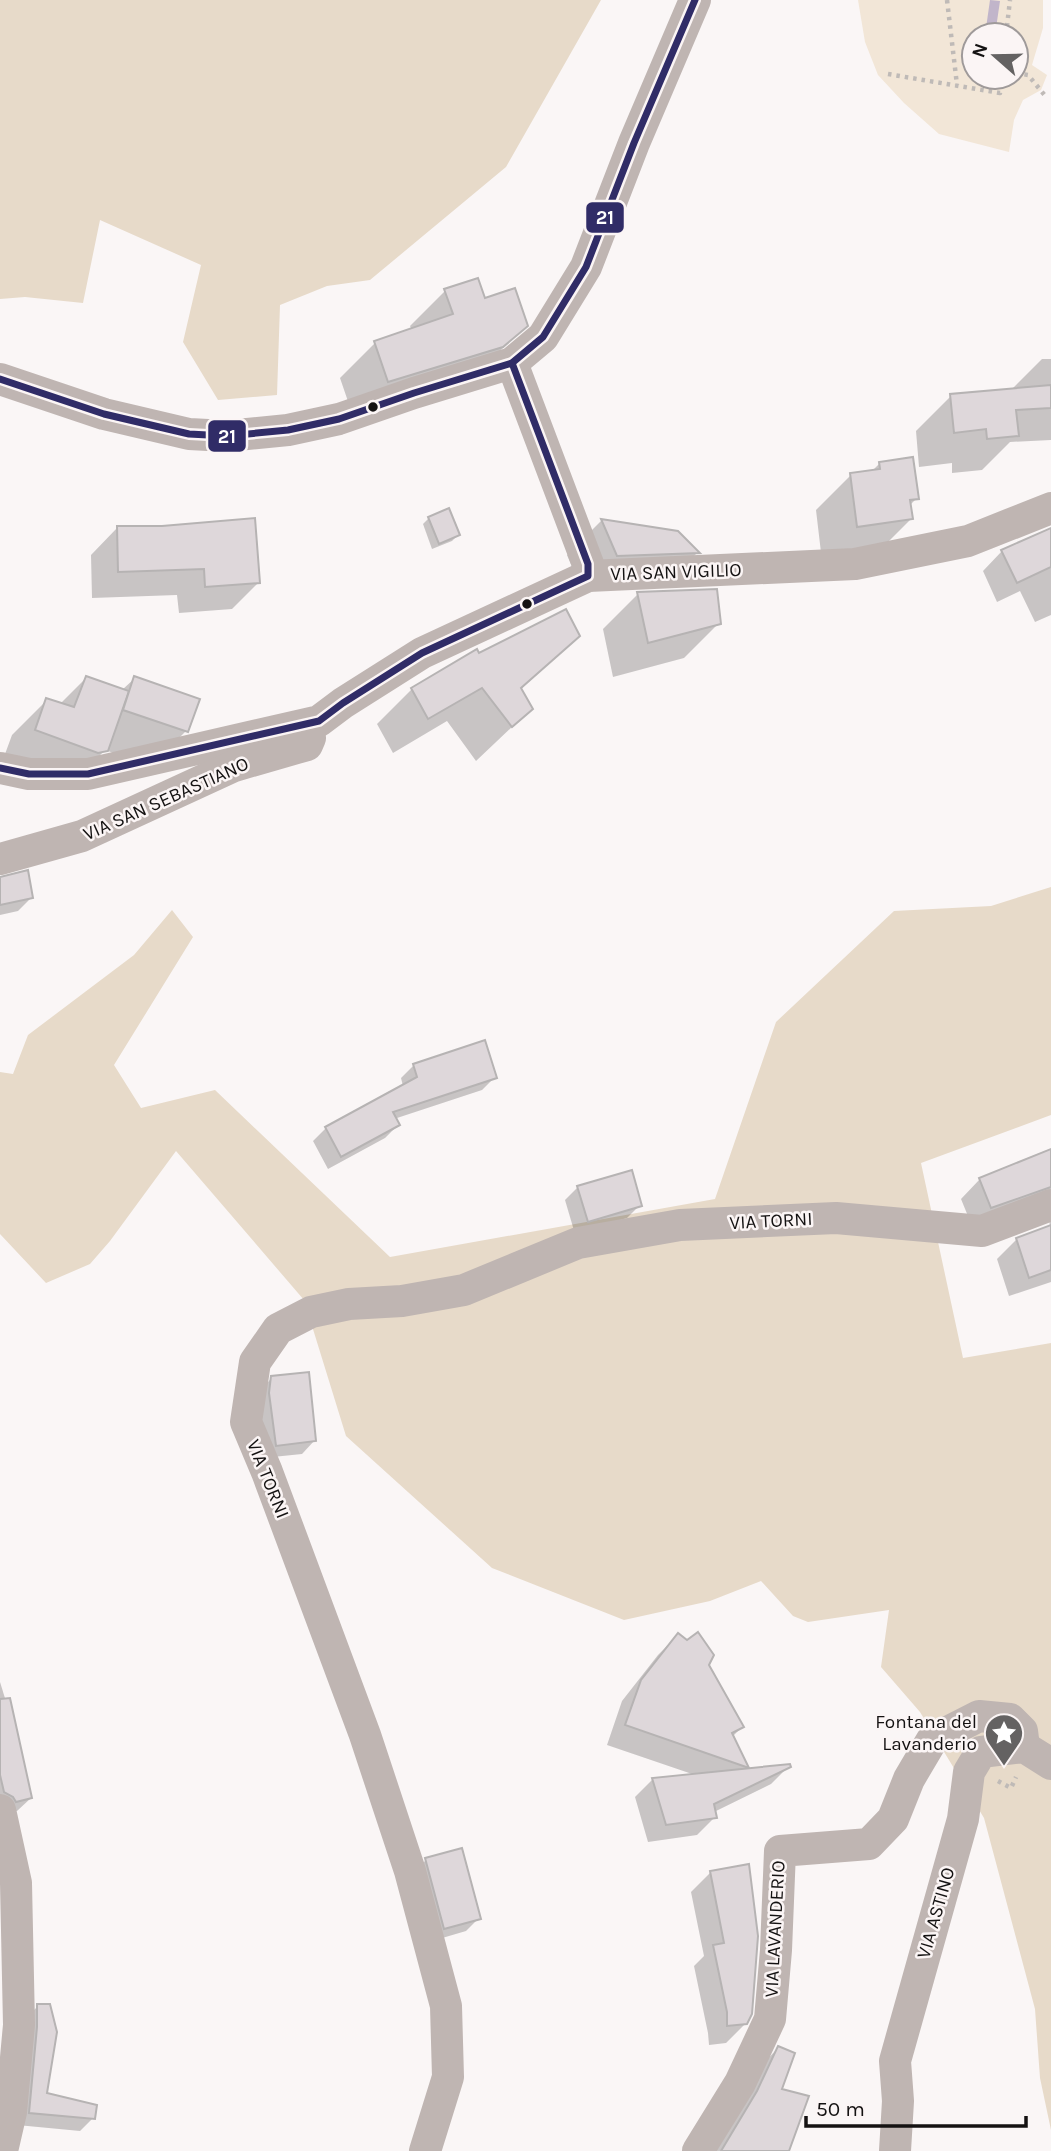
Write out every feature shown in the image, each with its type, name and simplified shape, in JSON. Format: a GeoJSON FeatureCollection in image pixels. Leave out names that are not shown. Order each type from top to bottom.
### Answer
{"type":"FeatureCollection","features":[{"type":"Feature","properties":{"kind":"street"},"geometry":{"type":"LineString","coordinates":[[0,379],[104,414],[189,434],[227,436],[288,430],[339,419],[512,363],[543,337],[586,267],[634,143],[695,0]]}},
{"type":"Feature","properties":{"kind":"street"},"geometry":{"type":"LineString","coordinates":[[512,363],[588,564],[588,576]]}},
{"type":"Feature","properties":{"kind":"street","name":"VIA SAN VIGILIO"},"geometry":{"type":"LineString","coordinates":[[0,768],[29,774],[88,774],[319,721],[422,653],[588,576],[855,564],[968,541],[1051,508]]}},
{"type":"Feature","properties":{"kind":"street","name":"VIA SAN SEBASTIANO"},"geometry":{"type":"LineString","coordinates":[[0,859],[82,836],[234,766],[307,745],[319,721]]}},
{"type":"Feature","properties":{"kind":"street","name":"VIA TORNI"},"geometry":{"type":"LineString","coordinates":[[425,2151],[448,2077],[446,2006],[410,1871],[365,1735],[246,1422],[255,1362],[278,1329],[311,1312],[349,1304],[402,1301],[464,1290],[578,1243],[680,1225],[836,1218],[982,1231],[1051,1205]]}},
{"type":"Feature","properties":{"kind":"street","name":"VIA LAVANDERIO"},"geometry":{"type":"LineString","coordinates":[[698,2151],[740,2082],[769,2019],[776,1950],[780,1851],[869,1844],[893,1819],[909,1779],[932,1740],[979,1716],[1010,1719],[1022,1731],[1024,1747]]}},
{"type":"Feature","properties":{"kind":"street"},"geometry":{"type":"LineString","coordinates":[[1024,1747],[1051,1764]]}},
{"type":"Feature","properties":{"kind":"street","name":"VIA ASTINO"},"geometry":{"type":"LineString","coordinates":[[895,2151],[898,2101],[895,2061],[963,1819],[969,1772],[981,1752],[1024,1747]]}},
{"type":"Feature","properties":{"kind":"street"},"geometry":{"type":"LineString","coordinates":[[0,1810],[16,1883],[19,2025],[11,2112],[2,2151]]}},
{"type":"Feature","properties":{"kind":"path"},"geometry":{"type":"LineString","coordinates":[[947,0],[957,85]]}},
{"type":"Feature","properties":{"kind":"path"},"geometry":{"type":"LineString","coordinates":[[1008,21],[1010,0]]}},
{"type":"Feature","properties":{"kind":"path"},"geometry":{"type":"LineString","coordinates":[[888,74],[960,86]]}},
{"type":"Feature","properties":{"kind":"path"},"geometry":{"type":"LineString","coordinates":[[1030,77],[1047,98]]}},
{"type":"Feature","properties":{"kind":"shaded area"},"geometry":{"type":"Polygon","coordinates":[[[0,0],[601,0],[506,167],[370,280],[327,286],[280,305],[277,395],[218,400],[183,342],[201,265],[100,220],[83,303],[25,297],[0,299],[0,0]]]}},
{"type":"Feature","properties":{"kind":"shaded area"},"geometry":{"type":"Polygon","coordinates":[[[858,0],[1043,0],[1043,28],[1032,65],[1047,75],[1041,90],[1023,100],[1014,120],[1009,152],[939,134],[878,75],[865,42],[858,0]]]}},
{"type":"Feature","properties":{"kind":"shaded area"},"geometry":{"type":"Polygon","coordinates":[[[990,0],[1000,1],[997,21],[987,21],[990,0]]]}},
{"type":"Feature","properties":{"kind":"shaded area"},"geometry":{"type":"Polygon","coordinates":[[[1051,887],[1051,1115],[921,1163],[963,1358],[1051,1343],[1051,2130],[1040,2078],[1035,2009],[984,1818],[920,1712],[881,1667],[889,1610],[808,1622],[793,1616],[761,1581],[710,1601],[624,1620],[492,1568],[346,1436],[304,1300],[176,1151],[90,1264],[46,1283],[0,1234],[0,1072],[13,1074],[28,1035],[134,955],[172,910],[193,937],[114,1065],[141,1108],[215,1090],[390,1257],[715,1199],[776,1022],[894,911],[991,906],[1051,887]]]}},
{"type":"Feature","properties":{"kind":"building"},"geometry":{"type":"Polygon","coordinates":[[[478,278],[485,298],[515,288],[528,326],[503,347],[388,382],[374,341],[453,314],[444,289],[478,278]]]}},
{"type":"Feature","properties":{"kind":"building"},"geometry":{"type":"Polygon","coordinates":[[[1051,385],[1051,408],[1016,410],[1019,436],[987,439],[986,429],[954,433],[950,394],[1051,385]]]}},
{"type":"Feature","properties":{"kind":"building"},"geometry":{"type":"Polygon","coordinates":[[[913,457],[919,499],[910,500],[913,519],[857,527],[850,473],[880,469],[879,462],[913,457]]]}},
{"type":"Feature","properties":{"kind":"building"},"geometry":{"type":"Polygon","coordinates":[[[449,508],[460,535],[439,544],[428,517],[449,508]]]}},
{"type":"Feature","properties":{"kind":"building"},"geometry":{"type":"Polygon","coordinates":[[[255,518],[260,583],[205,587],[204,569],[118,572],[117,526],[162,526],[255,518]]]}},
{"type":"Feature","properties":{"kind":"building"},"geometry":{"type":"Polygon","coordinates":[[[601,519],[678,531],[700,553],[617,556],[601,519]]]}},
{"type":"Feature","properties":{"kind":"building"},"geometry":{"type":"Polygon","coordinates":[[[1051,528],[1051,567],[1017,583],[1001,550],[1051,528]]]}},
{"type":"Feature","properties":{"kind":"building"},"geometry":{"type":"Polygon","coordinates":[[[717,589],[721,624],[648,643],[637,592],[717,589]]]}},
{"type":"Feature","properties":{"kind":"building"},"geometry":{"type":"Polygon","coordinates":[[[566,609],[580,636],[521,688],[533,709],[512,727],[482,688],[428,719],[411,688],[477,649],[479,653],[566,609]]]}},
{"type":"Feature","properties":{"kind":"building"},"geometry":{"type":"Polygon","coordinates":[[[86,676],[129,691],[108,751],[98,753],[35,730],[46,698],[74,707],[86,676]]]}},
{"type":"Feature","properties":{"kind":"building"},"geometry":{"type":"Polygon","coordinates":[[[134,676],[200,699],[188,732],[123,710],[134,676]]]}},
{"type":"Feature","properties":{"kind":"building"},"geometry":{"type":"Polygon","coordinates":[[[28,870],[33,898],[0,905],[0,877],[28,870]]]}},
{"type":"Feature","properties":{"kind":"building"},"geometry":{"type":"Polygon","coordinates":[[[485,1040],[497,1078],[393,1112],[400,1125],[341,1157],[325,1127],[417,1077],[413,1064],[485,1040]]]}},
{"type":"Feature","properties":{"kind":"building"},"geometry":{"type":"Polygon","coordinates":[[[1051,1149],[1051,1187],[991,1208],[979,1178],[1051,1149]]]}},
{"type":"Feature","properties":{"kind":"building"},"geometry":{"type":"Polygon","coordinates":[[[632,1170],[642,1206],[588,1222],[577,1186],[632,1170]]]}},
{"type":"Feature","properties":{"kind":"building"},"geometry":{"type":"Polygon","coordinates":[[[1051,1225],[1051,1270],[1029,1278],[1016,1238],[1051,1225]]]}},
{"type":"Feature","properties":{"kind":"building"},"geometry":{"type":"Polygon","coordinates":[[[309,1372],[316,1441],[276,1446],[269,1393],[271,1376],[309,1372]]]}},
{"type":"Feature","properties":{"kind":"building"},"geometry":{"type":"Polygon","coordinates":[[[698,1632],[714,1655],[709,1665],[744,1727],[732,1733],[749,1768],[625,1725],[641,1680],[678,1633],[687,1640],[698,1632]]]}},
{"type":"Feature","properties":{"kind":"building"},"geometry":{"type":"Polygon","coordinates":[[[10,1698],[32,1798],[16,1802],[4,1792],[0,1775],[0,1699],[10,1698]]]}},
{"type":"Feature","properties":{"kind":"building"},"geometry":{"type":"Polygon","coordinates":[[[790,1764],[791,1767],[714,1804],[717,1818],[666,1825],[652,1778],[790,1764]]]}},
{"type":"Feature","properties":{"kind":"building"},"geometry":{"type":"Polygon","coordinates":[[[462,1848],[481,1919],[444,1929],[425,1858],[462,1848]]]}},
{"type":"Feature","properties":{"kind":"building"},"geometry":{"type":"Polygon","coordinates":[[[749,1864],[758,1936],[752,2014],[747,2024],[727,2026],[727,2012],[713,1945],[724,1943],[710,1871],[749,1864]]]}},
{"type":"Feature","properties":{"kind":"building"},"geometry":{"type":"Polygon","coordinates":[[[37,2004],[50,2004],[57,2032],[47,2093],[97,2105],[95,2119],[29,2113],[37,2004]]]}},
{"type":"Feature","properties":{"kind":"building"},"geometry":{"type":"Polygon","coordinates":[[[778,2046],[795,2053],[782,2089],[809,2096],[789,2151],[721,2151],[757,2091],[778,2046]]]}},
{"type":"Feature","properties":{"kind":"transit line","name":"21"},"geometry":{"type":"LineString","coordinates":[[0,379],[104,414],[189,434],[227,436],[288,430],[339,419],[512,363],[543,337],[586,267],[634,143],[695,0]]}},
{"type":"Feature","properties":{"kind":"transit line","name":"21"},"geometry":{"type":"LineString","coordinates":[[0,768],[29,774],[88,774],[319,721],[422,653],[588,576],[588,564],[512,363]]}},
{"type":"Feature","properties":{"kind":"place","name":"Fontana del Lavanderio"},"geometry":{"type":"Point","coordinates":[1004,1767]}}]}
